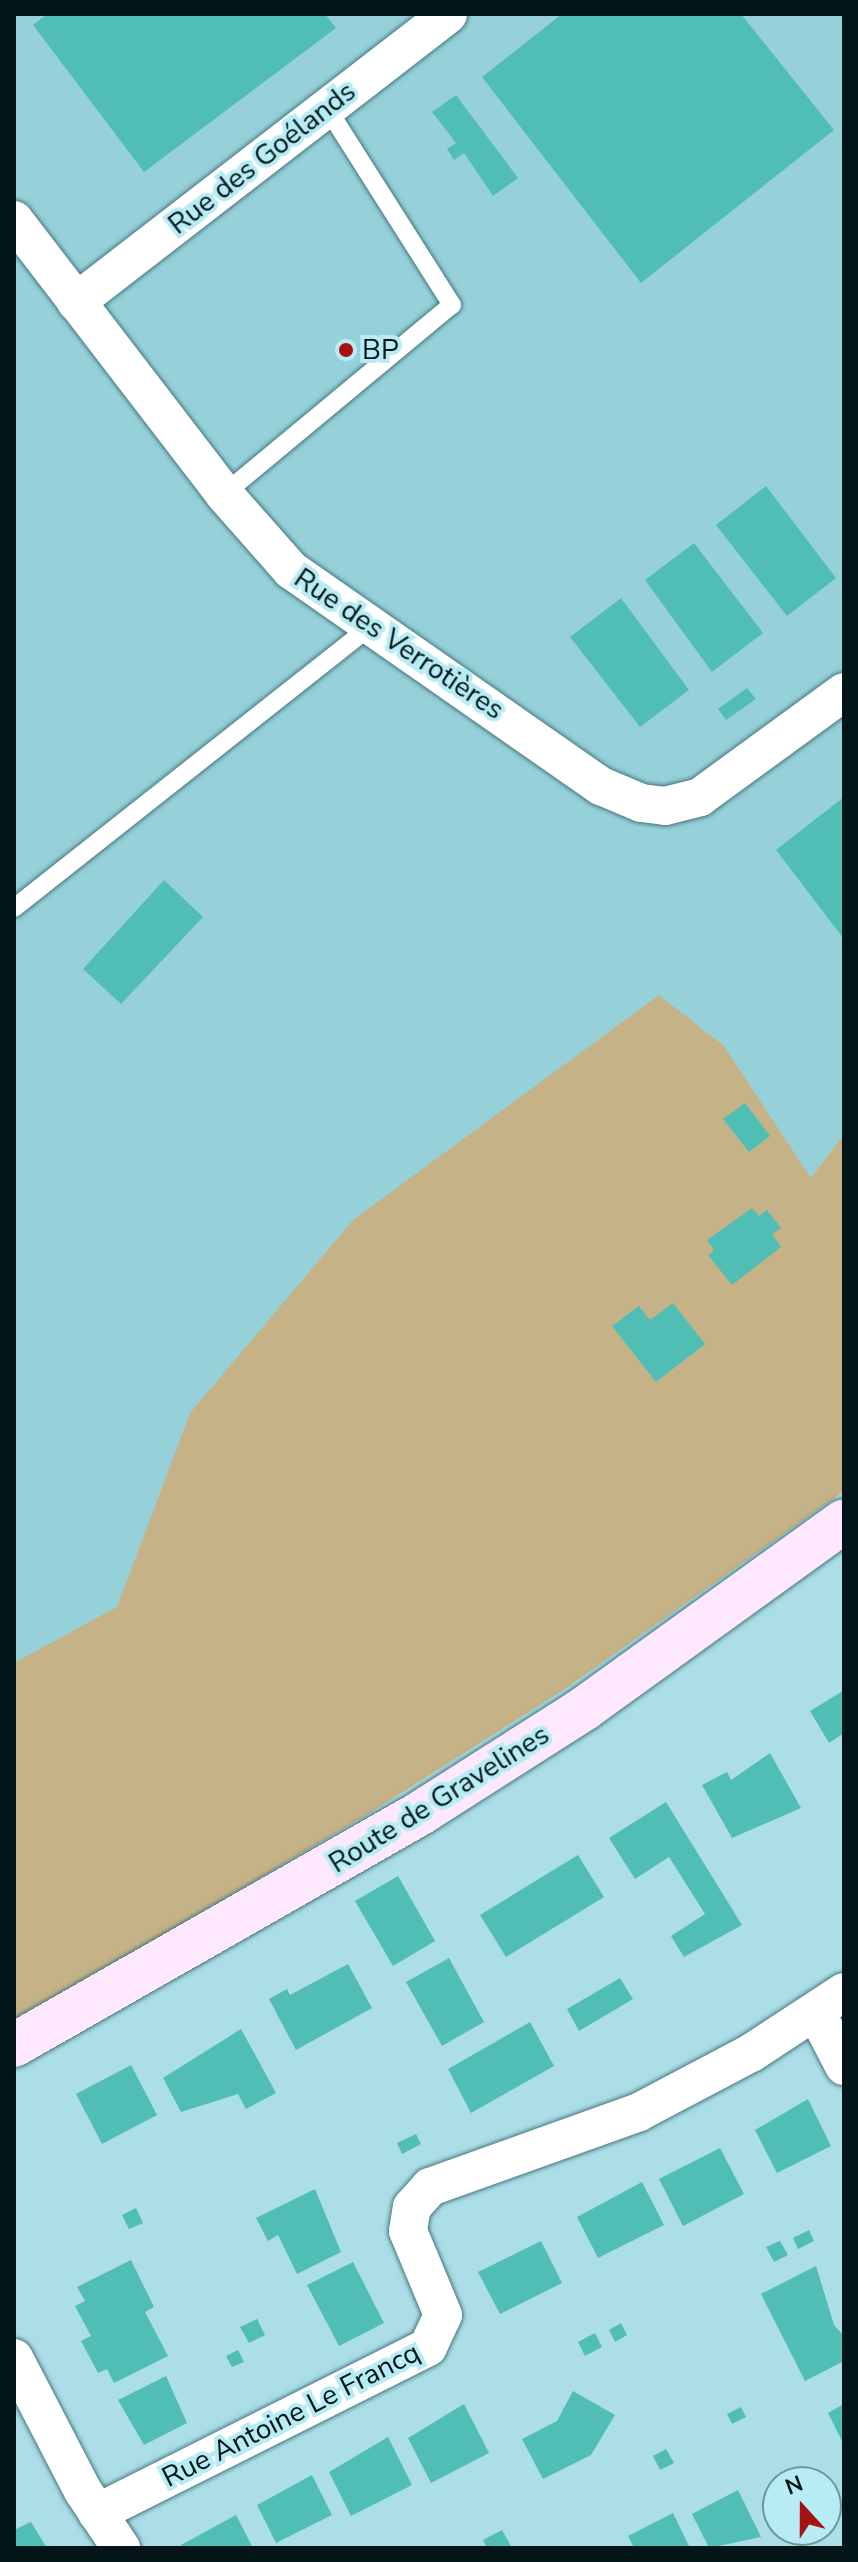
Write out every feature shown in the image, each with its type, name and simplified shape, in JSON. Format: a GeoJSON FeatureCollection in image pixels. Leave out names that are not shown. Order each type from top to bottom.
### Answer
{"type":"FeatureCollection","features":[{"type":"Feature","properties":{"kind":"main road","name":"Route de Gravelines"},"geometry":{"type":"LineString","coordinates":[[14,2045],[422,1812],[585,1708],[844,1521]]}},
{"type":"Feature","properties":{"kind":"street","name":"Rue des Goélands"},"geometry":{"type":"LineString","coordinates":[[76,302],[448,14]]}},
{"type":"Feature","properties":{"kind":"street","name":"Rue des Verrotières"},"geometry":{"type":"LineString","coordinates":[[14,220],[224,494],[299,578],[601,786],[641,803],[683,803],[715,789],[844,692]]}},
{"type":"Feature","properties":{"kind":"street"},"geometry":{"type":"LineString","coordinates":[[830,2002],[844,2066]]}},
{"type":"Feature","properties":{"kind":"street","name":"Rue Antoine Le Francq"},"geometry":{"type":"LineString","coordinates":[[97,2513],[428,2347],[442,2326],[441,2307],[408,2231],[412,2207],[430,2187],[639,2112],[830,2002]]}},
{"type":"Feature","properties":{"kind":"street"},"geometry":{"type":"LineString","coordinates":[[14,2358],[97,2513],[121,2548]]}},
{"type":"Feature","properties":{"kind":"lane"},"geometry":{"type":"LineString","coordinates":[[224,494],[452,305],[327,108]]}},
{"type":"Feature","properties":{"kind":"lane"},"geometry":{"type":"LineString","coordinates":[[14,908],[369,628]]}},
{"type":"Feature","properties":{"kind":"shaded area"},"geometry":{"type":"Polygon","coordinates":[[[14,14],[844,14],[844,1440],[14,1975],[14,14]]]}},
{"type":"Feature","properties":{"kind":"shaded area"},"geometry":{"type":"Polygon","coordinates":[[[659,995],[724,1046],[811,1178],[844,1134],[844,1491],[565,1689],[365,1816],[14,2023],[14,1663],[117,1607],[190,1413],[353,1220],[659,995]]]}},
{"type":"Feature","properties":{"kind":"building"},"geometry":{"type":"Polygon","coordinates":[[[47,14],[325,14],[336,28],[144,172],[33,25],[47,14]]]}},
{"type":"Feature","properties":{"kind":"building"},"geometry":{"type":"Polygon","coordinates":[[[562,14],[741,14],[834,130],[641,283],[482,77],[562,14]]]}},
{"type":"Feature","properties":{"kind":"building"},"geometry":{"type":"Polygon","coordinates":[[[456,95],[518,178],[493,196],[464,153],[454,160],[447,149],[456,143],[432,112],[456,95]]]}},
{"type":"Feature","properties":{"kind":"building"},"geometry":{"type":"Polygon","coordinates":[[[766,486],[836,578],[787,616],[716,525],[766,486]]]}},
{"type":"Feature","properties":{"kind":"building"},"geometry":{"type":"Polygon","coordinates":[[[694,543],[763,633],[712,672],[645,580],[694,543]]]}},
{"type":"Feature","properties":{"kind":"building"},"geometry":{"type":"Polygon","coordinates":[[[621,598],[689,690],[640,727],[570,637],[621,598]]]}},
{"type":"Feature","properties":{"kind":"building"},"geometry":{"type":"Polygon","coordinates":[[[747,688],[756,699],[726,720],[718,709],[747,688]]]}},
{"type":"Feature","properties":{"kind":"building"},"geometry":{"type":"Polygon","coordinates":[[[844,797],[844,939],[776,850],[844,797]]]}},
{"type":"Feature","properties":{"kind":"building"},"geometry":{"type":"Polygon","coordinates":[[[164,880],[203,917],[121,1004],[83,969],[164,880]]]}},
{"type":"Feature","properties":{"kind":"building"},"geometry":{"type":"Polygon","coordinates":[[[745,1103],[770,1136],[749,1152],[723,1119],[745,1103]]]}},
{"type":"Feature","properties":{"kind":"building"},"geometry":{"type":"Polygon","coordinates":[[[752,1208],[759,1216],[767,1210],[781,1228],[772,1234],[781,1247],[732,1285],[708,1255],[714,1250],[707,1240],[752,1208]]]}},
{"type":"Feature","properties":{"kind":"building"},"geometry":{"type":"Polygon","coordinates":[[[673,1303],[705,1344],[656,1382],[612,1326],[639,1306],[650,1320],[673,1303]]]}},
{"type":"Feature","properties":{"kind":"building"},"geometry":{"type":"Polygon","coordinates":[[[843,1691],[844,1733],[829,1743],[810,1711],[843,1691]]]}},
{"type":"Feature","properties":{"kind":"building"},"geometry":{"type":"Polygon","coordinates":[[[770,1753],[801,1808],[732,1838],[702,1785],[727,1772],[731,1780],[770,1753]]]}},
{"type":"Feature","properties":{"kind":"building"},"geometry":{"type":"Polygon","coordinates":[[[666,1802],[742,1925],[684,1957],[671,1936],[705,1914],[669,1857],[635,1879],[609,1838],[666,1802]]]}},
{"type":"Feature","properties":{"kind":"building"},"geometry":{"type":"Polygon","coordinates":[[[578,1855],[604,1897],[506,1957],[480,1915],[578,1855]]]}},
{"type":"Feature","properties":{"kind":"building"},"geometry":{"type":"Polygon","coordinates":[[[398,1876],[435,1941],[393,1966],[355,1901],[398,1876]]]}},
{"type":"Feature","properties":{"kind":"building"},"geometry":{"type":"Polygon","coordinates":[[[449,1958],[484,2022],[442,2046],[406,1982],[449,1958]]]}},
{"type":"Feature","properties":{"kind":"building"},"geometry":{"type":"Polygon","coordinates":[[[348,1964],[372,2008],[296,2050],[269,1999],[287,1989],[290,1995],[348,1964]]]}},
{"type":"Feature","properties":{"kind":"building"},"geometry":{"type":"Polygon","coordinates":[[[620,1978],[633,1999],[579,2031],[567,2009],[620,1978]]]}},
{"type":"Feature","properties":{"kind":"building"},"geometry":{"type":"Polygon","coordinates":[[[530,2022],[554,2066],[471,2113],[448,2069],[530,2022]]]}},
{"type":"Feature","properties":{"kind":"building"},"geometry":{"type":"Polygon","coordinates":[[[241,2029],[276,2093],[246,2109],[238,2094],[181,2112],[163,2078],[241,2029]]]}},
{"type":"Feature","properties":{"kind":"building"},"geometry":{"type":"Polygon","coordinates":[[[131,2065],[157,2115],[102,2144],[76,2094],[131,2065]]]}},
{"type":"Feature","properties":{"kind":"building"},"geometry":{"type":"Polygon","coordinates":[[[808,2099],[831,2146],[777,2173],[755,2130],[808,2099]]]}},
{"type":"Feature","properties":{"kind":"building"},"geometry":{"type":"Polygon","coordinates":[[[416,2134],[421,2144],[402,2154],[397,2143],[416,2134]]]}},
{"type":"Feature","properties":{"kind":"building"},"geometry":{"type":"Polygon","coordinates":[[[720,2148],[744,2194],[683,2226],[659,2179],[720,2148]]]}},
{"type":"Feature","properties":{"kind":"building"},"geometry":{"type":"Polygon","coordinates":[[[642,2182],[664,2225],[598,2258],[577,2217],[642,2182]]]}},
{"type":"Feature","properties":{"kind":"building"},"geometry":{"type":"Polygon","coordinates":[[[315,2189],[341,2252],[297,2274],[278,2235],[268,2241],[256,2218],[315,2189]]]}},
{"type":"Feature","properties":{"kind":"building"},"geometry":{"type":"Polygon","coordinates":[[[136,2208],[143,2223],[129,2229],[122,2215],[136,2208]]]}},
{"type":"Feature","properties":{"kind":"building"},"geometry":{"type":"Polygon","coordinates":[[[809,2230],[814,2241],[798,2249],[793,2238],[809,2230]]]}},
{"type":"Feature","properties":{"kind":"building"},"geometry":{"type":"Polygon","coordinates":[[[541,2241],[562,2283],[500,2314],[478,2272],[541,2241]]]}},
{"type":"Feature","properties":{"kind":"building"},"geometry":{"type":"Polygon","coordinates":[[[780,2241],[788,2255],[774,2262],[766,2247],[780,2241]]]}},
{"type":"Feature","properties":{"kind":"building"},"geometry":{"type":"Polygon","coordinates":[[[131,2260],[154,2307],[145,2312],[168,2356],[114,2383],[107,2369],[98,2373],[81,2341],[91,2336],[75,2306],[85,2301],[77,2287],[131,2260]]]}},
{"type":"Feature","properties":{"kind":"building"},"geometry":{"type":"Polygon","coordinates":[[[353,2262],[384,2323],[339,2346],[307,2285],[353,2262]]]}},
{"type":"Feature","properties":{"kind":"building"},"geometry":{"type":"Polygon","coordinates":[[[816,2266],[834,2325],[844,2336],[844,2361],[805,2381],[761,2294],[816,2266]]]}},
{"type":"Feature","properties":{"kind":"building"},"geometry":{"type":"Polygon","coordinates":[[[257,2319],[265,2335],[249,2343],[240,2327],[257,2319]]]}},
{"type":"Feature","properties":{"kind":"building"},"geometry":{"type":"Polygon","coordinates":[[[621,2323],[627,2335],[615,2342],[609,2330],[621,2323]]]}},
{"type":"Feature","properties":{"kind":"building"},"geometry":{"type":"Polygon","coordinates":[[[595,2333],[602,2347],[585,2356],[578,2342],[595,2333]]]}},
{"type":"Feature","properties":{"kind":"building"},"geometry":{"type":"Polygon","coordinates":[[[238,2350],[244,2362],[232,2367],[226,2356],[238,2350]]]}},
{"type":"Feature","properties":{"kind":"building"},"geometry":{"type":"Polygon","coordinates":[[[166,2376],[187,2423],[144,2445],[118,2400],[166,2376]]]}},
{"type":"Feature","properties":{"kind":"building"},"geometry":{"type":"Polygon","coordinates":[[[573,2391],[615,2415],[591,2455],[543,2479],[522,2439],[557,2421],[573,2391]]]}},
{"type":"Feature","properties":{"kind":"building"},"geometry":{"type":"Polygon","coordinates":[[[464,2404],[489,2453],[431,2483],[408,2438],[464,2404]]]}},
{"type":"Feature","properties":{"kind":"building"},"geometry":{"type":"Polygon","coordinates":[[[844,2404],[844,2445],[828,2413],[844,2404]]]}},
{"type":"Feature","properties":{"kind":"building"},"geometry":{"type":"Polygon","coordinates":[[[741,2407],[746,2417],[732,2424],[727,2414],[741,2407]]]}},
{"type":"Feature","properties":{"kind":"building"},"geometry":{"type":"Polygon","coordinates":[[[388,2437],[412,2485],[351,2516],[329,2472],[388,2437]]]}},
{"type":"Feature","properties":{"kind":"building"},"geometry":{"type":"Polygon","coordinates":[[[666,2449],[674,2463],[660,2470],[653,2456],[666,2449]]]}},
{"type":"Feature","properties":{"kind":"building"},"geometry":{"type":"Polygon","coordinates":[[[312,2475],[332,2515],[276,2543],[257,2505],[312,2475]]]}},
{"type":"Feature","properties":{"kind":"building"},"geometry":{"type":"Polygon","coordinates":[[[738,2490],[761,2537],[709,2548],[692,2514],[738,2490]]]}},
{"type":"Feature","properties":{"kind":"building"},"geometry":{"type":"Polygon","coordinates":[[[673,2513],[690,2548],[634,2548],[628,2536],[673,2513]]]}},
{"type":"Feature","properties":{"kind":"building"},"geometry":{"type":"Polygon","coordinates":[[[236,2515],[253,2548],[182,2548],[181,2545],[236,2515]]]}},
{"type":"Feature","properties":{"kind":"building"},"geometry":{"type":"Polygon","coordinates":[[[31,2522],[47,2548],[14,2548],[14,2530],[31,2522]]]}},
{"type":"Feature","properties":{"kind":"building"},"geometry":{"type":"Polygon","coordinates":[[[502,2530],[511,2546],[487,2548],[483,2540],[502,2530]]]}},
{"type":"Feature","properties":{"kind":"place","name":"BP"},"geometry":{"type":"Point","coordinates":[346,350]}}]}
